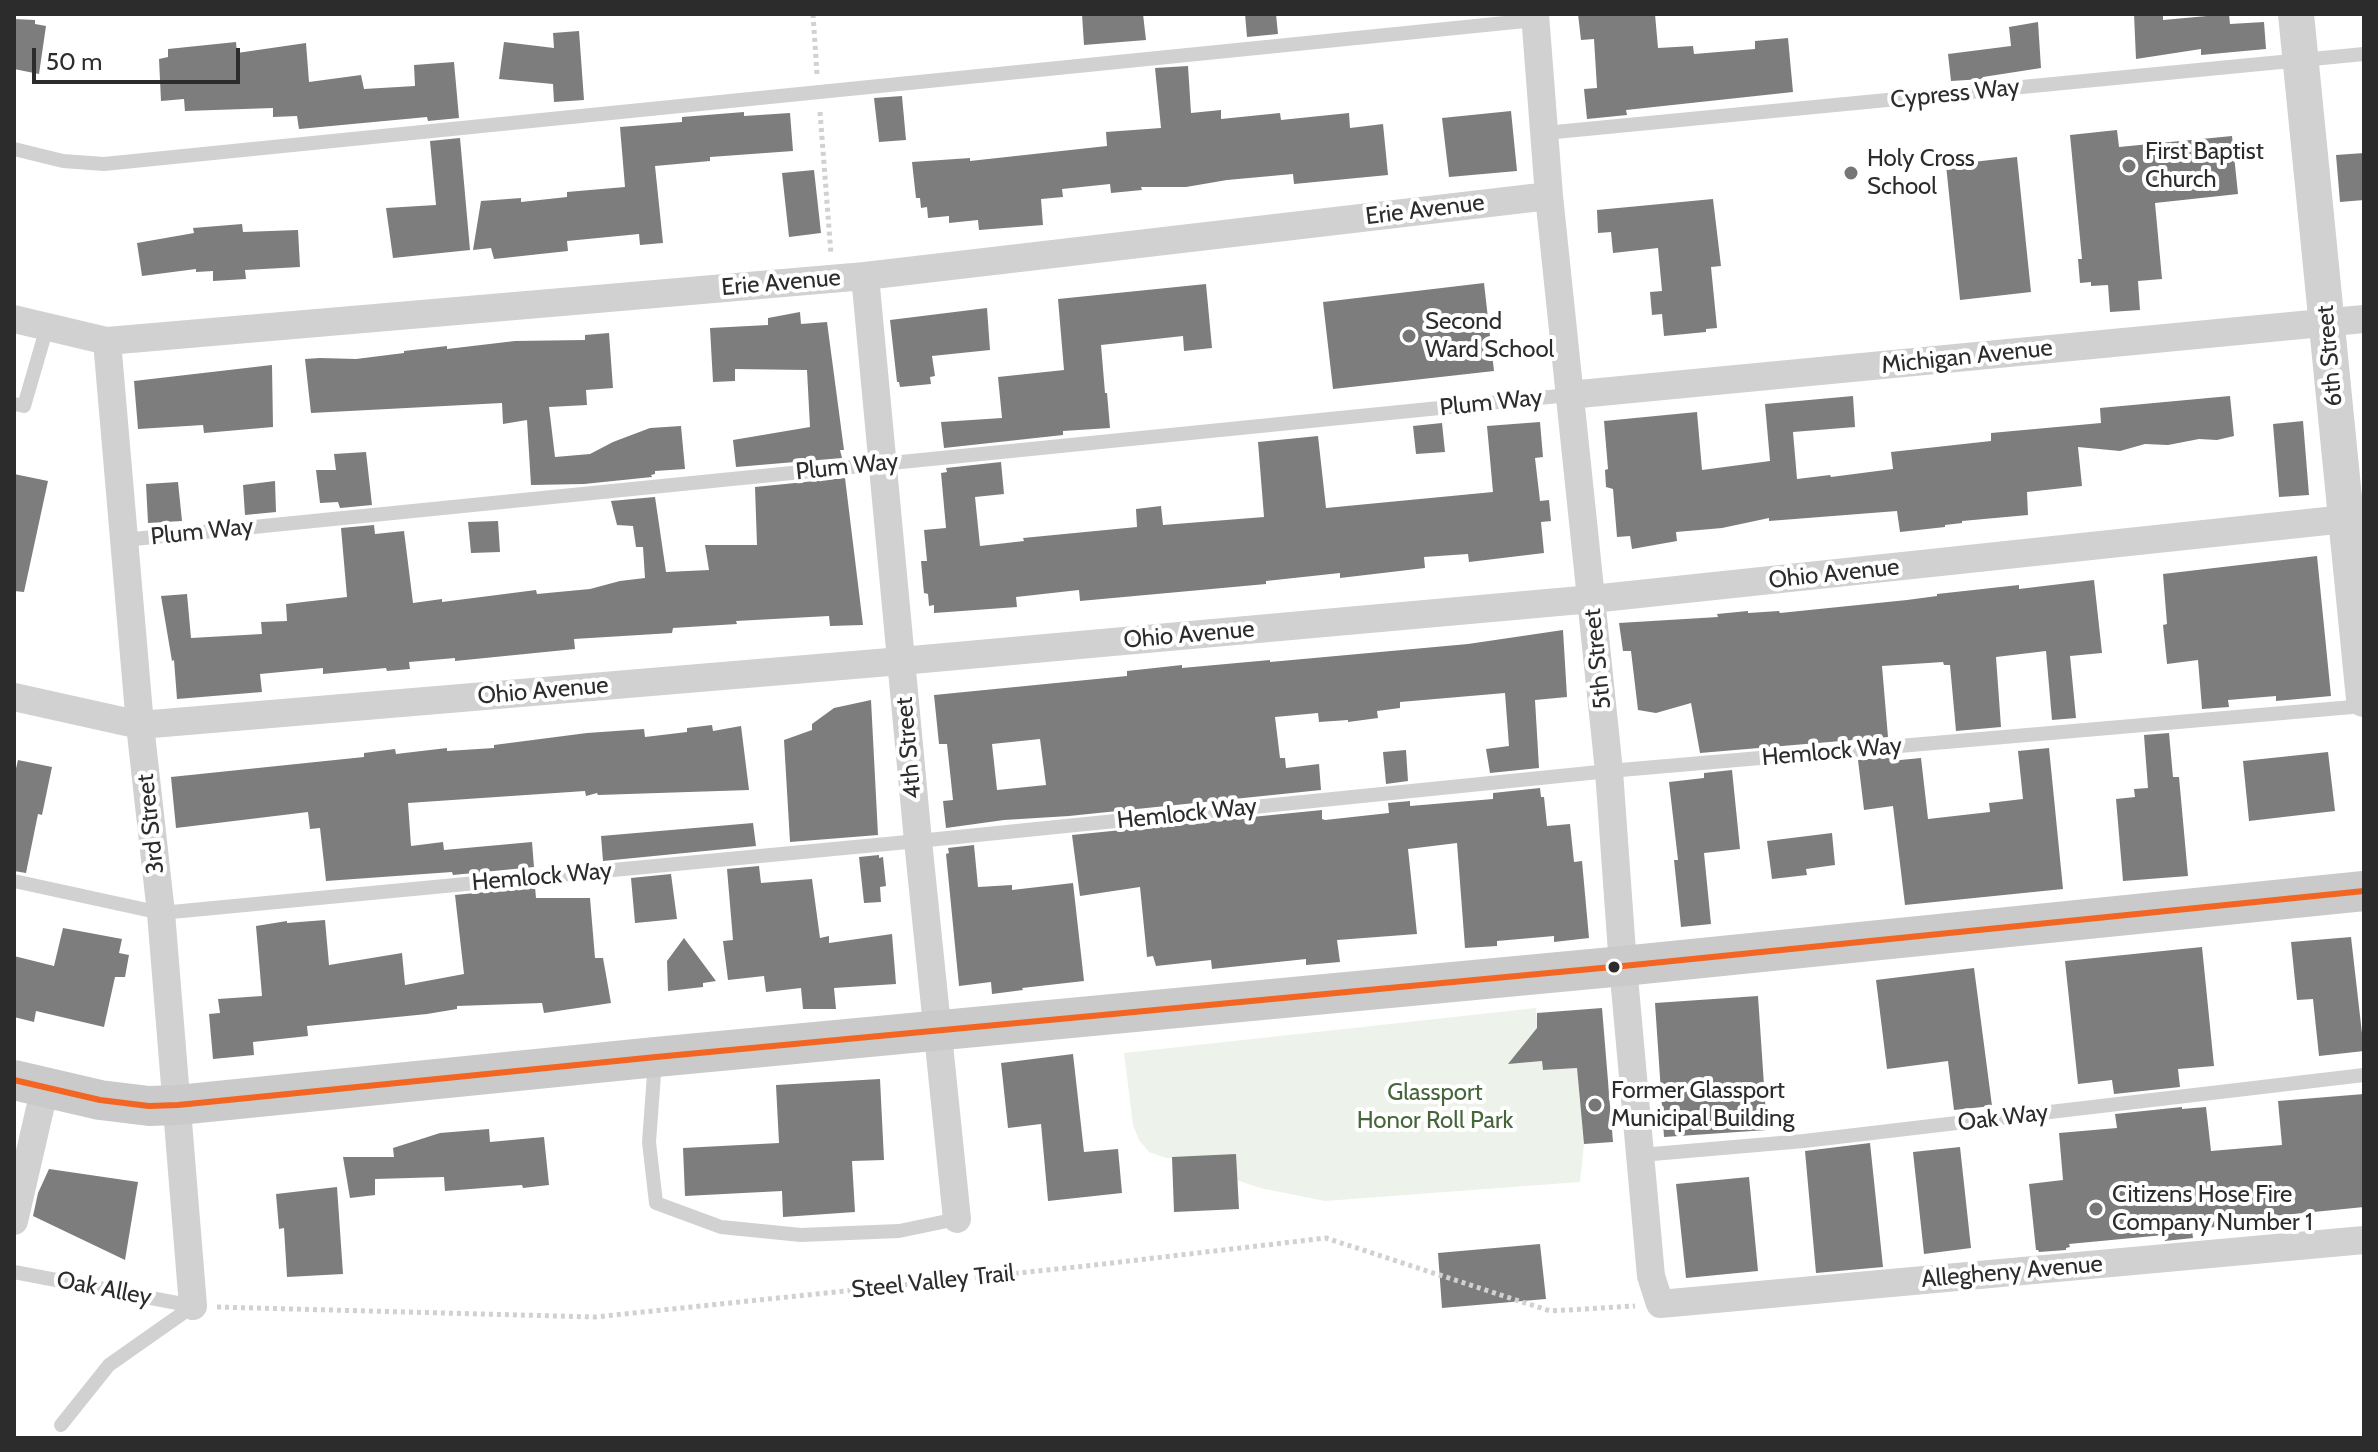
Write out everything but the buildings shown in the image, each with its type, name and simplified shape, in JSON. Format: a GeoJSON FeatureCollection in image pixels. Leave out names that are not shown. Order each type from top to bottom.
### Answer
{"type":"FeatureCollection","features":[{"type":"Feature","properties":{"kind":"main road"},"geometry":{"type":"LineString","coordinates":[[29,1084],[100,1100],[149,1106],[178,1105],[1623,966],[2364,891]]}},
{"type":"Feature","properties":{"kind":"street","name":"6th Street"},"geometry":{"type":"LineString","coordinates":[[2296,14],[2327,322],[2355,518],[2364,699]]}},
{"type":"Feature","properties":{"kind":"street","name":"5th Street"},"geometry":{"type":"LineString","coordinates":[[1535,17],[1549,196],[1609,771],[1651,1276],[1660,1304]]}},
{"type":"Feature","properties":{"kind":"street","name":"Erie Avenue"},"geometry":{"type":"LineString","coordinates":[[14,319],[107,341],[865,276],[1549,196]]}},
{"type":"Feature","properties":{"kind":"street","name":"4th Street"},"geometry":{"type":"LineString","coordinates":[[865,276],[957,1219]]}},
{"type":"Feature","properties":{"kind":"street","name":"Michigan Avenue"},"geometry":{"type":"LineString","coordinates":[[1569,395],[2364,319]]}},
{"type":"Feature","properties":{"kind":"street","name":"3rd Street"},"geometry":{"type":"LineString","coordinates":[[107,341],[140,725],[161,913],[193,1306]]}},
{"type":"Feature","properties":{"kind":"street","name":"Ohio Avenue"},"geometry":{"type":"LineString","coordinates":[[14,697],[140,725],[1592,599],[2355,518]]}},
{"type":"Feature","properties":{"kind":"street"},"geometry":{"type":"LineString","coordinates":[[14,1221],[29,1084]]}},
{"type":"Feature","properties":{"kind":"street","name":"Allegheny Avenue"},"geometry":{"type":"LineString","coordinates":[[1660,1304],[2364,1240]]}},
{"type":"Feature","properties":{"kind":"lane"},"geometry":{"type":"LineString","coordinates":[[14,149],[63,161],[104,164],[1535,17]]}},
{"type":"Feature","properties":{"kind":"lane","name":"Cypress Way"},"geometry":{"type":"LineString","coordinates":[[1545,133],[2364,54]]}},
{"type":"Feature","properties":{"kind":"lane"},"geometry":{"type":"LineString","coordinates":[[19,405],[47,327]]}},
{"type":"Feature","properties":{"kind":"lane","name":"Plum Way"},"geometry":{"type":"LineString","coordinates":[[124,540],[1569,395]]}},
{"type":"Feature","properties":{"kind":"lane","name":"Hemlock Way"},"geometry":{"type":"LineString","coordinates":[[14,881],[161,913],[1609,771],[2364,706]]}},
{"type":"Feature","properties":{"kind":"lane"},"geometry":{"type":"LineString","coordinates":[[656,1057],[649,1142],[656,1203],[721,1227],[801,1235],[899,1231],[957,1219]]}},
{"type":"Feature","properties":{"kind":"lane","name":"Oak Way"},"geometry":{"type":"LineString","coordinates":[[1641,1155],[1804,1141],[2364,1075]]}},
{"type":"Feature","properties":{"kind":"lane","name":"Oak Alley"},"geometry":{"type":"LineString","coordinates":[[14,1272],[193,1306]]}},
{"type":"Feature","properties":{"kind":"lane"},"geometry":{"type":"LineString","coordinates":[[61,1425],[109,1365],[193,1306]]}},
{"type":"Feature","properties":{"kind":"path"},"geometry":{"type":"LineString","coordinates":[[813,14],[833,279]]}},
{"type":"Feature","properties":{"kind":"path","name":"Steel Valley Trail"},"geometry":{"type":"LineString","coordinates":[[193,1306],[595,1317],[1326,1238],[1550,1311],[1660,1304]]}},
{"type":"Feature","properties":{"kind":"green space","name":"Glassport Honor Roll Park"},"geometry":{"type":"Polygon","coordinates":[[[1536,1008],[1538,1036],[1530,1037],[1518,1051],[1519,1063],[1542,1061],[1543,1070],[1577,1068],[1584,1144],[1580,1182],[1325,1201],[1260,1188],[1149,1152],[1139,1140],[1133,1125],[1124,1053],[1536,1008]]]}},
{"type":"Feature","properties":{"kind":"transit line"},"geometry":{"type":"LineString","coordinates":[[14,1080],[100,1100],[149,1106],[178,1105],[1623,966],[2364,891]]}},
{"type":"Feature","properties":{"kind":"place","name":"First Baptist Church"},"geometry":{"type":"Point","coordinates":[2129,166]}},
{"type":"Feature","properties":{"kind":"place","name":"Holy Cross School"},"geometry":{"type":"Point","coordinates":[1851,173]}},
{"type":"Feature","properties":{"kind":"place","name":"Second Ward School"},"geometry":{"type":"Point","coordinates":[1409,336]}},
{"type":"Feature","properties":{"kind":"place","name":"Former Glassport Municipal Building"},"geometry":{"type":"Point","coordinates":[1595,1105]}},
{"type":"Feature","properties":{"kind":"place","name":"Citizens Hose Fire Company Number 1"},"geometry":{"type":"Point","coordinates":[2096,1209]}}]}
